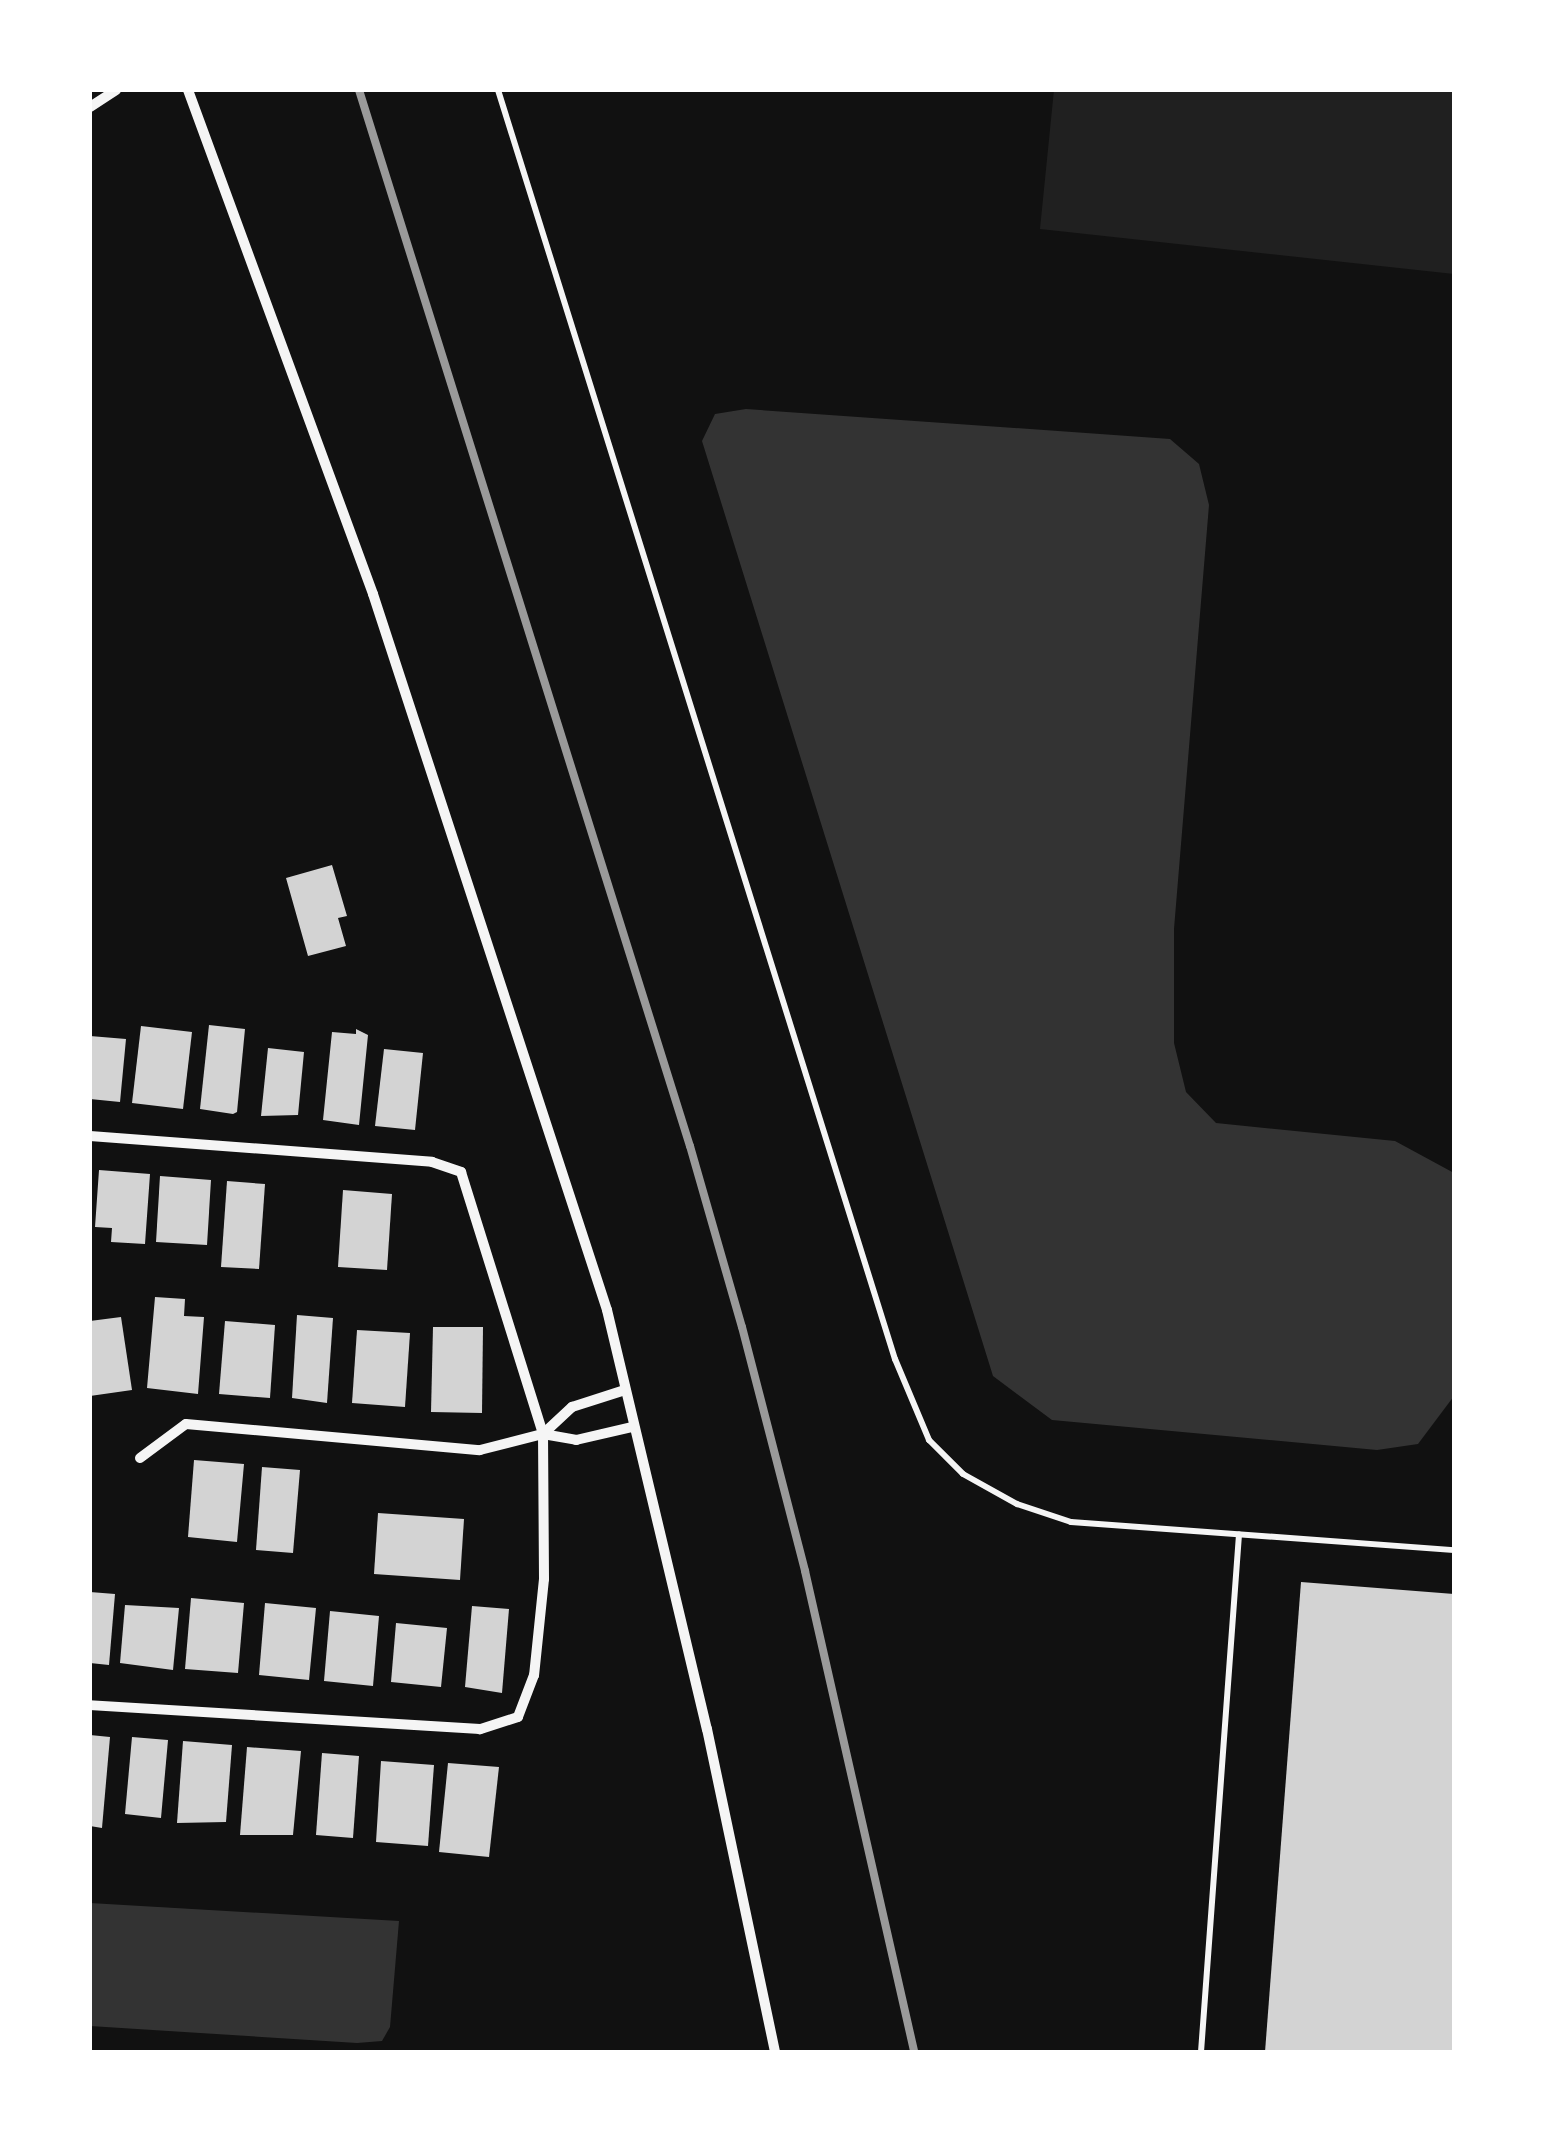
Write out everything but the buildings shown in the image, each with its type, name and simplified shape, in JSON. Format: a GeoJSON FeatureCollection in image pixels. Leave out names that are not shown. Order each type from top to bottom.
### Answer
{"type":"FeatureCollection","features":[{"type":"Feature","properties":{"kind":"street"},"geometry":{"type":"LineString","coordinates":[[90,107],[116,90]]}},
{"type":"Feature","properties":{"kind":"street"},"geometry":{"type":"LineString","coordinates":[[188,90],[373,594],[607,1310],[707,1729],[775,2052]]}},
{"type":"Feature","properties":{"kind":"street"},"geometry":{"type":"LineString","coordinates":[[90,1136],[432,1162],[461,1172],[543,1434],[544,1578],[534,1674],[518,1717],[480,1730],[90,1704]]}},
{"type":"Feature","properties":{"kind":"street"},"geometry":{"type":"LineString","coordinates":[[543,1434],[572,1408],[624,1390]]}},
{"type":"Feature","properties":{"kind":"street"},"geometry":{"type":"LineString","coordinates":[[140,1458],[186,1424],[480,1450],[543,1434],[576,1440],[632,1427]]}},
{"type":"Feature","properties":{"kind":"lane"},"geometry":{"type":"LineString","coordinates":[[498,90],[894,1359],[929,1440],[964,1474],[1004,1497],[1071,1522],[1454,1550]]}},
{"type":"Feature","properties":{"kind":"lane"},"geometry":{"type":"LineString","coordinates":[[1200,2052],[1239,1534]]}},
{"type":"Feature","properties":{"kind":"shaded area"},"geometry":{"type":"Polygon","coordinates":[[[1054,90],[1454,90],[1454,274],[1040,229],[1054,90]]]}},
{"type":"Feature","properties":{"kind":"shaded area"},"geometry":{"type":"Polygon","coordinates":[[[746,409],[1170,439],[1199,464],[1209,505],[1174,929],[1174,1043],[1186,1092],[1216,1123],[1395,1141],[1454,1173],[1454,1396],[1418,1444],[1377,1450],[1052,1420],[993,1376],[702,441],[715,414],[746,409]]]}},
{"type":"Feature","properties":{"kind":"shaded area"},"geometry":{"type":"Polygon","coordinates":[[[90,1903],[399,1921],[390,2027],[382,2041],[357,2043],[90,2026],[90,1903]]]}},
{"type":"Feature","properties":{"kind":"railway"},"geometry":{"type":"LineString","coordinates":[[359,90],[690,1146],[742,1327],[805,1571],[914,2052]]}}]}
